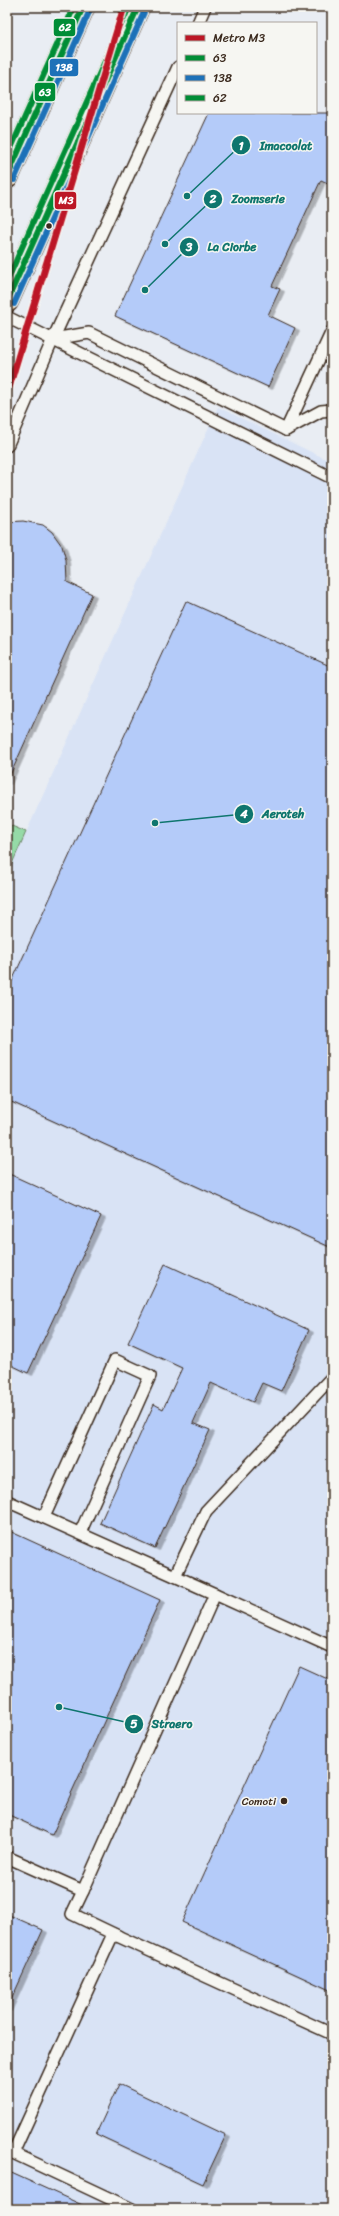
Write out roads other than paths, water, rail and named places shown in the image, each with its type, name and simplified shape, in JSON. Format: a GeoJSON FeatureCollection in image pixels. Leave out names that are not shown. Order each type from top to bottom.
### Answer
{"type":"FeatureCollection","features":[{"type":"Feature","properties":{"kind":"main road"},"geometry":{"type":"LineString","coordinates":[[7,177],[84,7]]}},
{"type":"Feature","properties":{"kind":"main road"},"geometry":{"type":"LineString","coordinates":[[7,301],[138,7]]}},
{"type":"Feature","properties":{"kind":"lane"},"geometry":{"type":"LineString","coordinates":[[198,22],[205,7]]}},
{"type":"Feature","properties":{"kind":"lane"},"geometry":{"type":"LineString","coordinates":[[7,446],[53,339],[177,68]]}},
{"type":"Feature","properties":{"kind":"lane"},"geometry":{"type":"LineString","coordinates":[[7,317],[332,478]]}},
{"type":"Feature","properties":{"kind":"lane"},"geometry":{"type":"LineString","coordinates":[[286,430],[332,331]]}},
{"type":"Feature","properties":{"kind":"lane"},"geometry":{"type":"LineString","coordinates":[[53,339],[89,333],[286,430]]}},
{"type":"Feature","properties":{"kind":"lane"},"geometry":{"type":"LineString","coordinates":[[286,430],[321,411],[332,410]]}},
{"type":"Feature","properties":{"kind":"lane"},"geometry":{"type":"LineString","coordinates":[[44,1517],[115,1360],[122,1363],[150,1376],[80,1533]]}},
{"type":"Feature","properties":{"kind":"lane"},"geometry":{"type":"LineString","coordinates":[[175,1576],[206,1511],[332,1376]]}},
{"type":"Feature","properties":{"kind":"lane"},"geometry":{"type":"LineString","coordinates":[[7,1501],[332,1647]]}},
{"type":"Feature","properties":{"kind":"lane"},"geometry":{"type":"LineString","coordinates":[[215,1594],[72,1914],[332,2034]]}},
{"type":"Feature","properties":{"kind":"lane"},"geometry":{"type":"LineString","coordinates":[[7,1857],[83,1891]]}},
{"type":"Feature","properties":{"kind":"lane"},"geometry":{"type":"LineString","coordinates":[[118,1936],[113,1934],[10,2151],[132,2209]]}},
{"type":"Feature","properties":{"kind":"metro line","name":"M3"},"geometry":{"type":"LineString","coordinates":[[7,394],[124,7]]}},
{"type":"Feature","properties":{"kind":"place","name":"Imacoolat"},"geometry":{"type":"Point","coordinates":[187,196]}},
{"type":"Feature","properties":{"kind":"place","name":"Zoomserie"},"geometry":{"type":"Point","coordinates":[165,244]}},
{"type":"Feature","properties":{"kind":"place","name":"La Ciorbe"},"geometry":{"type":"Point","coordinates":[145,290]}},
{"type":"Feature","properties":{"kind":"place","name":"Aeroteh"},"geometry":{"type":"Point","coordinates":[155,823]}},
{"type":"Feature","properties":{"kind":"place","name":"Straero"},"geometry":{"type":"Point","coordinates":[59,1707]}},
{"type":"Feature","properties":{"kind":"place","name":"Comoti"},"geometry":{"type":"Point","coordinates":[284,1801]}}]}
